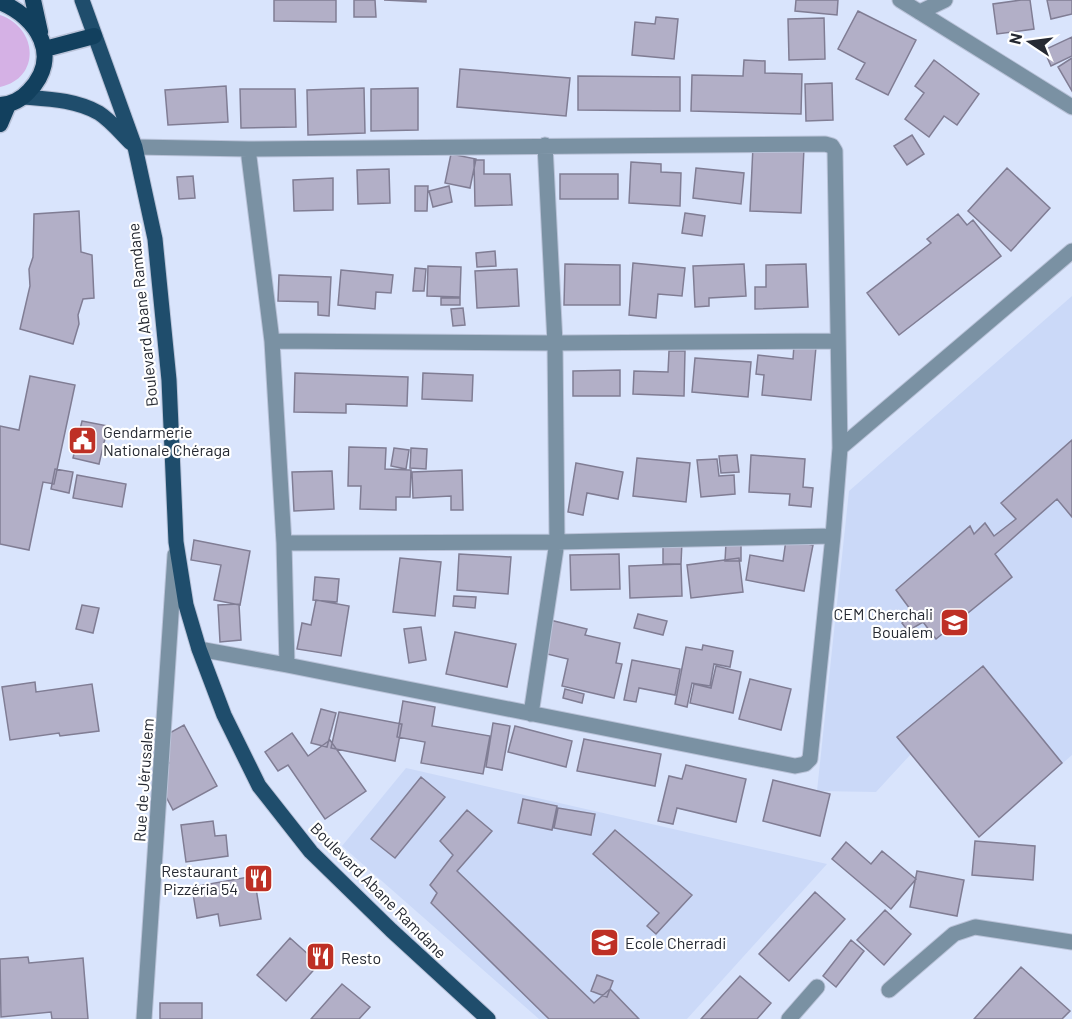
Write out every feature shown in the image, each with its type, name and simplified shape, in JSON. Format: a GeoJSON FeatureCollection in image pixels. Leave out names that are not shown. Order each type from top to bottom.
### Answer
{"type":"FeatureCollection","features":[{"type":"Feature","properties":{"kind":"highway"},"geometry":{"type":"LineString","coordinates":[[0,124],[4,105],[24,97],[37,84],[44,67],[43,42],[33,0]]}},
{"type":"Feature","properties":{"kind":"highway"},"geometry":{"type":"LineString","coordinates":[[0,2],[14,8],[30,20],[43,42]]}},
{"type":"Feature","properties":{"kind":"highway"},"geometry":{"type":"LineString","coordinates":[[43,42],[94,36]]}},
{"type":"Feature","properties":{"kind":"main road","name":"Boulevard Abane Ramdane"},"geometry":{"type":"LineString","coordinates":[[82,0],[135,147],[155,239],[169,380],[176,542],[186,605],[199,649],[224,715],[259,786],[311,852],[391,930],[488,1019]]}},
{"type":"Feature","properties":{"kind":"main road"},"geometry":{"type":"LineString","coordinates":[[24,97],[81,105],[100,114],[135,147]]}},
{"type":"Feature","properties":{"kind":"street"},"geometry":{"type":"LineString","coordinates":[[900,0],[1072,107]]}},
{"type":"Feature","properties":{"kind":"street"},"geometry":{"type":"LineString","coordinates":[[920,12],[945,0]]}},
{"type":"Feature","properties":{"kind":"street"},"geometry":{"type":"LineString","coordinates":[[135,147],[248,149],[825,144],[832,146],[835,151],[840,448],[810,759],[805,764],[795,766],[199,649]]}},
{"type":"Feature","properties":{"kind":"street"},"geometry":{"type":"LineString","coordinates":[[531,714],[557,542],[555,343],[545,145]]}},
{"type":"Feature","properties":{"kind":"street"},"geometry":{"type":"LineString","coordinates":[[248,149],[272,342],[284,543],[287,665]]}},
{"type":"Feature","properties":{"kind":"street"},"geometry":{"type":"LineString","coordinates":[[840,448],[1072,251]]}},
{"type":"Feature","properties":{"kind":"street"},"geometry":{"type":"LineString","coordinates":[[272,342],[838,342]]}},
{"type":"Feature","properties":{"kind":"street"},"geometry":{"type":"LineString","coordinates":[[284,543],[557,542],[833,536]]}},
{"type":"Feature","properties":{"kind":"street","name":"Rue de Jérusalem"},"geometry":{"type":"LineString","coordinates":[[144,1019],[176,542]]}},
{"type":"Feature","properties":{"kind":"street"},"geometry":{"type":"LineString","coordinates":[[889,990],[954,934],[975,927],[1072,942]]}},
{"type":"Feature","properties":{"kind":"street"},"geometry":{"type":"LineString","coordinates":[[789,1019],[817,987]]}},
{"type":"Feature","properties":{"kind":"shaded area"},"geometry":{"type":"Polygon","coordinates":[[[0,15],[13,21],[22,30],[28,41],[30,52],[23,74],[13,82],[0,87],[0,15]]]}},
{"type":"Feature","properties":{"kind":"shaded area","name":"CEM Cherchali Boualem"},"geometry":{"type":"Polygon","coordinates":[[[1072,296],[1072,755],[979,837],[911,754],[876,792],[817,791],[849,491],[1072,296]]]}},
{"type":"Feature","properties":{"kind":"shaded area","name":"Ecole Cherradi"},"geometry":{"type":"Polygon","coordinates":[[[406,768],[827,864],[687,1019],[539,1019],[342,846],[406,768]]]}},
{"type":"Feature","properties":{"kind":"building"},"geometry":{"type":"Polygon","coordinates":[[[274,0],[336,0],[336,22],[274,21],[274,0]]]}},
{"type":"Feature","properties":{"kind":"building"},"geometry":{"type":"Polygon","coordinates":[[[354,0],[375,0],[376,17],[354,17],[354,0]]]}},
{"type":"Feature","properties":{"kind":"building"},"geometry":{"type":"Polygon","coordinates":[[[384,0],[426,0],[426,2],[384,0]]]}},
{"type":"Feature","properties":{"kind":"building"},"geometry":{"type":"Polygon","coordinates":[[[796,0],[838,0],[837,15],[795,11],[796,0]]]}},
{"type":"Feature","properties":{"kind":"building"},"geometry":{"type":"Polygon","coordinates":[[[1030,0],[1034,29],[997,34],[993,4],[1030,0]]]}},
{"type":"Feature","properties":{"kind":"building"},"geometry":{"type":"Polygon","coordinates":[[[1047,0],[1072,0],[1072,14],[1051,19],[1047,0]]]}},
{"type":"Feature","properties":{"kind":"building"},"geometry":{"type":"Polygon","coordinates":[[[858,11],[916,40],[888,95],[856,79],[865,63],[838,49],[858,11]]]}},
{"type":"Feature","properties":{"kind":"building"},"geometry":{"type":"Polygon","coordinates":[[[656,17],[678,19],[674,59],[632,55],[635,22],[655,24],[656,17]]]}},
{"type":"Feature","properties":{"kind":"building"},"geometry":{"type":"Polygon","coordinates":[[[824,18],[825,59],[789,60],[788,19],[824,18]]]}},
{"type":"Feature","properties":{"kind":"building"},"geometry":{"type":"Polygon","coordinates":[[[1072,37],[1072,56],[1051,66],[1044,50],[1072,37]]]}},
{"type":"Feature","properties":{"kind":"building"},"geometry":{"type":"Polygon","coordinates":[[[1072,58],[1072,91],[1058,67],[1072,58]]]}},
{"type":"Feature","properties":{"kind":"building"},"geometry":{"type":"Polygon","coordinates":[[[744,60],[765,61],[765,73],[802,74],[801,114],[691,111],[692,75],[743,76],[744,60]]]}},
{"type":"Feature","properties":{"kind":"building"},"geometry":{"type":"Polygon","coordinates":[[[934,60],[979,94],[957,125],[944,116],[929,137],[905,119],[924,93],[915,86],[934,60]]]}},
{"type":"Feature","properties":{"kind":"building"},"geometry":{"type":"Polygon","coordinates":[[[460,69],[570,78],[566,116],[457,107],[460,69]]]}},
{"type":"Feature","properties":{"kind":"building"},"geometry":{"type":"Polygon","coordinates":[[[578,76],[680,77],[680,111],[578,110],[578,76]]]}},
{"type":"Feature","properties":{"kind":"building"},"geometry":{"type":"Polygon","coordinates":[[[832,83],[833,120],[806,121],[805,84],[832,83]]]}},
{"type":"Feature","properties":{"kind":"building"},"geometry":{"type":"Polygon","coordinates":[[[226,86],[228,122],[168,125],[165,90],[226,86]]]}},
{"type":"Feature","properties":{"kind":"building"},"geometry":{"type":"Polygon","coordinates":[[[364,88],[365,133],[308,135],[307,90],[364,88]]]}},
{"type":"Feature","properties":{"kind":"building"},"geometry":{"type":"Polygon","coordinates":[[[418,88],[418,130],[371,131],[371,89],[418,88]]]}},
{"type":"Feature","properties":{"kind":"building"},"geometry":{"type":"Polygon","coordinates":[[[240,89],[295,89],[296,127],[241,128],[240,89]]]}},
{"type":"Feature","properties":{"kind":"building"},"geometry":{"type":"Polygon","coordinates":[[[912,135],[924,154],[907,165],[894,146],[912,135]]]}},
{"type":"Feature","properties":{"kind":"building"},"geometry":{"type":"Polygon","coordinates":[[[753,146],[804,148],[801,213],[750,211],[753,146]]]}},
{"type":"Feature","properties":{"kind":"building"},"geometry":{"type":"Polygon","coordinates":[[[451,154],[476,159],[470,188],[445,183],[451,154]]]}},
{"type":"Feature","properties":{"kind":"building"},"geometry":{"type":"Polygon","coordinates":[[[474,160],[484,160],[484,174],[510,174],[512,205],[475,206],[474,160]]]}},
{"type":"Feature","properties":{"kind":"building"},"geometry":{"type":"Polygon","coordinates":[[[631,162],[661,164],[661,172],[681,173],[680,206],[629,203],[631,162]]]}},
{"type":"Feature","properties":{"kind":"building"},"geometry":{"type":"Polygon","coordinates":[[[696,168],[744,173],[741,204],[693,198],[696,168]]]}},
{"type":"Feature","properties":{"kind":"building"},"geometry":{"type":"Polygon","coordinates":[[[1007,168],[1050,208],[1011,251],[968,211],[1007,168]]]}},
{"type":"Feature","properties":{"kind":"building"},"geometry":{"type":"Polygon","coordinates":[[[389,169],[390,203],[358,204],[357,170],[389,169]]]}},
{"type":"Feature","properties":{"kind":"building"},"geometry":{"type":"Polygon","coordinates":[[[560,174],[618,174],[618,199],[560,199],[560,174]]]}},
{"type":"Feature","properties":{"kind":"building"},"geometry":{"type":"Polygon","coordinates":[[[193,176],[195,198],[179,199],[177,177],[193,176]]]}},
{"type":"Feature","properties":{"kind":"building"},"geometry":{"type":"Polygon","coordinates":[[[333,178],[333,210],[294,211],[293,180],[333,178]]]}},
{"type":"Feature","properties":{"kind":"building"},"geometry":{"type":"Polygon","coordinates":[[[415,186],[428,186],[427,211],[415,211],[415,186]]]}},
{"type":"Feature","properties":{"kind":"building"},"geometry":{"type":"Polygon","coordinates":[[[449,186],[452,202],[433,207],[429,191],[449,186]]]}},
{"type":"Feature","properties":{"kind":"building"},"geometry":{"type":"Polygon","coordinates":[[[79,211],[81,252],[92,255],[94,298],[83,299],[73,344],[20,329],[30,286],[29,269],[33,257],[34,214],[79,211]]]}},
{"type":"Feature","properties":{"kind":"building"},"geometry":{"type":"Polygon","coordinates":[[[685,213],[705,216],[702,236],[682,233],[685,213]]]}},
{"type":"Feature","properties":{"kind":"building"},"geometry":{"type":"Polygon","coordinates":[[[958,214],[967,225],[973,220],[1001,256],[899,335],[867,293],[931,243],[927,239],[958,214]]]}},
{"type":"Feature","properties":{"kind":"building"},"geometry":{"type":"Polygon","coordinates":[[[495,251],[496,266],[477,267],[476,253],[495,251]]]}},
{"type":"Feature","properties":{"kind":"building"},"geometry":{"type":"Polygon","coordinates":[[[633,263],[685,268],[682,296],[658,294],[656,318],[629,315],[633,263]]]}},
{"type":"Feature","properties":{"kind":"building"},"geometry":{"type":"Polygon","coordinates":[[[565,264],[620,265],[620,305],[564,305],[565,264]]]}},
{"type":"Feature","properties":{"kind":"building"},"geometry":{"type":"Polygon","coordinates":[[[744,264],[746,296],[709,298],[709,306],[695,307],[693,266],[744,264]]]}},
{"type":"Feature","properties":{"kind":"building"},"geometry":{"type":"Polygon","coordinates":[[[806,264],[808,307],[755,309],[755,287],[766,287],[766,265],[806,264]]]}},
{"type":"Feature","properties":{"kind":"building"},"geometry":{"type":"Polygon","coordinates":[[[428,266],[461,267],[460,297],[427,296],[428,266]]]}},
{"type":"Feature","properties":{"kind":"building"},"geometry":{"type":"Polygon","coordinates":[[[415,268],[426,269],[424,291],[413,291],[415,268]]]}},
{"type":"Feature","properties":{"kind":"building"},"geometry":{"type":"Polygon","coordinates":[[[517,269],[519,306],[477,308],[475,271],[517,269]]]}},
{"type":"Feature","properties":{"kind":"building"},"geometry":{"type":"Polygon","coordinates":[[[341,270],[393,275],[391,293],[376,292],[375,309],[338,305],[341,270]]]}},
{"type":"Feature","properties":{"kind":"building"},"geometry":{"type":"Polygon","coordinates":[[[279,275],[331,277],[329,316],[318,315],[318,302],[278,301],[279,275]]]}},
{"type":"Feature","properties":{"kind":"building"},"geometry":{"type":"Polygon","coordinates":[[[441,298],[460,298],[460,305],[441,305],[441,298]]]}},
{"type":"Feature","properties":{"kind":"building"},"geometry":{"type":"Polygon","coordinates":[[[463,308],[465,325],[453,326],[451,309],[463,308]]]}},
{"type":"Feature","properties":{"kind":"building"},"geometry":{"type":"Polygon","coordinates":[[[794,345],[816,347],[811,400],[762,395],[764,375],[756,374],[758,355],[793,359],[794,345]]]}},
{"type":"Feature","properties":{"kind":"building"},"geometry":{"type":"Polygon","coordinates":[[[669,351],[685,351],[684,396],[633,394],[634,371],[668,372],[669,351]]]}},
{"type":"Feature","properties":{"kind":"building"},"geometry":{"type":"Polygon","coordinates":[[[695,358],[751,362],[748,397],[692,392],[695,358]]]}},
{"type":"Feature","properties":{"kind":"building"},"geometry":{"type":"Polygon","coordinates":[[[620,370],[620,396],[573,396],[573,371],[620,370]]]}},
{"type":"Feature","properties":{"kind":"building"},"geometry":{"type":"Polygon","coordinates":[[[295,373],[408,377],[407,406],[346,404],[346,413],[294,412],[295,373]]]}},
{"type":"Feature","properties":{"kind":"building"},"geometry":{"type":"Polygon","coordinates":[[[423,373],[473,375],[472,401],[422,399],[423,373]]]}},
{"type":"Feature","properties":{"kind":"building"},"geometry":{"type":"Polygon","coordinates":[[[30,376],[75,385],[54,484],[43,482],[29,550],[0,544],[0,426],[19,430],[30,376]]]}},
{"type":"Feature","properties":{"kind":"building"},"geometry":{"type":"Polygon","coordinates":[[[82,421],[108,426],[99,464],[73,458],[82,421]]]}},
{"type":"Feature","properties":{"kind":"building"},"geometry":{"type":"Polygon","coordinates":[[[1072,440],[1072,517],[1057,499],[995,554],[1012,577],[936,639],[923,622],[908,631],[902,623],[913,613],[896,590],[970,526],[974,534],[985,523],[994,536],[1016,519],[1001,503],[1072,440]]]}},
{"type":"Feature","properties":{"kind":"building"},"geometry":{"type":"Polygon","coordinates":[[[349,447],[386,448],[385,469],[411,470],[410,497],[396,497],[396,510],[360,509],[361,486],[348,486],[349,447]]]}},
{"type":"Feature","properties":{"kind":"building"},"geometry":{"type":"Polygon","coordinates":[[[394,448],[409,450],[406,469],[391,466],[394,448]]]}},
{"type":"Feature","properties":{"kind":"building"},"geometry":{"type":"Polygon","coordinates":[[[411,448],[427,449],[426,469],[410,468],[411,448]]]}},
{"type":"Feature","properties":{"kind":"building"},"geometry":{"type":"Polygon","coordinates":[[[737,455],[739,472],[721,473],[719,456],[737,455]]]}},
{"type":"Feature","properties":{"kind":"building"},"geometry":{"type":"Polygon","coordinates":[[[751,455],[805,459],[803,487],[813,488],[811,507],[789,505],[790,494],[749,492],[751,455]]]}},
{"type":"Feature","properties":{"kind":"building"},"geometry":{"type":"Polygon","coordinates":[[[637,458],[690,463],[686,502],[633,496],[637,458]]]}},
{"type":"Feature","properties":{"kind":"building"},"geometry":{"type":"Polygon","coordinates":[[[717,459],[719,476],[734,475],[735,494],[701,497],[697,460],[717,459]]]}},
{"type":"Feature","properties":{"kind":"building"},"geometry":{"type":"Polygon","coordinates":[[[576,463],[623,472],[618,499],[587,493],[583,515],[568,512],[576,463]]]}},
{"type":"Feature","properties":{"kind":"building"},"geometry":{"type":"Polygon","coordinates":[[[55,469],[73,472],[69,493],[51,489],[55,469]]]}},
{"type":"Feature","properties":{"kind":"building"},"geometry":{"type":"Polygon","coordinates":[[[462,470],[463,510],[451,510],[451,496],[413,498],[412,472],[462,470]]]}},
{"type":"Feature","properties":{"kind":"building"},"geometry":{"type":"Polygon","coordinates":[[[332,471],[334,509],[294,511],[292,472],[332,471]]]}},
{"type":"Feature","properties":{"kind":"building"},"geometry":{"type":"Polygon","coordinates":[[[77,475],[126,484],[122,507],[73,498],[77,475]]]}},
{"type":"Feature","properties":{"kind":"building"},"geometry":{"type":"Polygon","coordinates":[[[194,540],[250,551],[240,605],[214,600],[221,565],[191,560],[194,540]]]}},
{"type":"Feature","properties":{"kind":"building"},"geometry":{"type":"Polygon","coordinates":[[[786,540],[813,545],[804,591],[746,580],[750,555],[783,561],[786,540]]]}},
{"type":"Feature","properties":{"kind":"building"},"geometry":{"type":"Polygon","coordinates":[[[663,541],[682,541],[681,564],[663,564],[663,541]]]}},
{"type":"Feature","properties":{"kind":"building"},"geometry":{"type":"Polygon","coordinates":[[[726,543],[741,543],[741,561],[725,561],[726,543]]]}},
{"type":"Feature","properties":{"kind":"building"},"geometry":{"type":"Polygon","coordinates":[[[459,554],[511,557],[508,594],[457,590],[459,554]]]}},
{"type":"Feature","properties":{"kind":"building"},"geometry":{"type":"Polygon","coordinates":[[[619,554],[620,589],[571,590],[570,555],[619,554]]]}},
{"type":"Feature","properties":{"kind":"building"},"geometry":{"type":"Polygon","coordinates":[[[400,558],[441,562],[435,616],[393,612],[400,558]]]}},
{"type":"Feature","properties":{"kind":"building"},"geometry":{"type":"Polygon","coordinates":[[[739,558],[743,592],[691,598],[687,565],[739,558]]]}},
{"type":"Feature","properties":{"kind":"building"},"geometry":{"type":"Polygon","coordinates":[[[681,564],[682,596],[630,598],[629,566],[681,564]]]}},
{"type":"Feature","properties":{"kind":"building"},"geometry":{"type":"Polygon","coordinates":[[[315,577],[339,579],[337,602],[313,600],[315,577]]]}},
{"type":"Feature","properties":{"kind":"building"},"geometry":{"type":"Polygon","coordinates":[[[454,596],[476,597],[475,608],[453,606],[454,596]]]}},
{"type":"Feature","properties":{"kind":"building"},"geometry":{"type":"Polygon","coordinates":[[[316,600],[349,606],[341,656],[297,649],[302,623],[311,625],[316,600]]]}},
{"type":"Feature","properties":{"kind":"building"},"geometry":{"type":"Polygon","coordinates":[[[239,604],[241,640],[220,642],[218,605],[239,604]]]}},
{"type":"Feature","properties":{"kind":"building"},"geometry":{"type":"Polygon","coordinates":[[[82,605],[99,608],[93,633],[76,629],[82,605]]]}},
{"type":"Feature","properties":{"kind":"building"},"geometry":{"type":"Polygon","coordinates":[[[638,614],[667,621],[663,635],[634,628],[638,614]]]}},
{"type":"Feature","properties":{"kind":"building"},"geometry":{"type":"Polygon","coordinates":[[[550,620],[587,629],[585,635],[620,643],[616,663],[622,664],[614,698],[562,686],[568,659],[543,653],[550,620]]]}},
{"type":"Feature","properties":{"kind":"building"},"geometry":{"type":"Polygon","coordinates":[[[421,627],[426,660],[409,663],[404,629],[421,627]]]}},
{"type":"Feature","properties":{"kind":"building"},"geometry":{"type":"Polygon","coordinates":[[[455,632],[516,644],[507,687],[446,674],[455,632]]]}},
{"type":"Feature","properties":{"kind":"building"},"geometry":{"type":"Polygon","coordinates":[[[703,645],[733,651],[730,667],[714,664],[710,686],[692,683],[687,707],[675,704],[686,647],[702,650],[703,645]]]}},
{"type":"Feature","properties":{"kind":"building"},"geometry":{"type":"Polygon","coordinates":[[[632,660],[680,669],[675,695],[639,688],[636,702],[624,700],[632,660]]]}},
{"type":"Feature","properties":{"kind":"building"},"geometry":{"type":"Polygon","coordinates":[[[716,666],[741,672],[733,713],[690,703],[694,684],[711,688],[716,666]]]}},
{"type":"Feature","properties":{"kind":"building"},"geometry":{"type":"Polygon","coordinates":[[[983,666],[1062,763],[979,837],[897,737],[983,666]]]}},
{"type":"Feature","properties":{"kind":"building"},"geometry":{"type":"Polygon","coordinates":[[[750,679],[791,689],[781,730],[739,719],[750,679]]]}},
{"type":"Feature","properties":{"kind":"building"},"geometry":{"type":"Polygon","coordinates":[[[35,682],[36,692],[92,684],[99,731],[60,736],[59,733],[10,740],[2,687],[35,682]]]}},
{"type":"Feature","properties":{"kind":"building"},"geometry":{"type":"Polygon","coordinates":[[[565,689],[584,694],[582,703],[563,698],[565,689]]]}},
{"type":"Feature","properties":{"kind":"building"},"geometry":{"type":"Polygon","coordinates":[[[403,701],[435,707],[432,726],[490,736],[483,774],[421,763],[425,742],[397,737],[403,701]]]}},
{"type":"Feature","properties":{"kind":"building"},"geometry":{"type":"Polygon","coordinates":[[[321,709],[336,713],[327,747],[311,743],[321,709]]]}},
{"type":"Feature","properties":{"kind":"building"},"geometry":{"type":"Polygon","coordinates":[[[339,712],[402,724],[395,761],[331,748],[339,712]]]}},
{"type":"Feature","properties":{"kind":"building"},"geometry":{"type":"Polygon","coordinates":[[[493,723],[510,726],[502,770],[486,767],[493,723]]]}},
{"type":"Feature","properties":{"kind":"building"},"geometry":{"type":"Polygon","coordinates":[[[184,725],[217,786],[173,810],[153,772],[169,763],[157,740],[184,725]]]}},
{"type":"Feature","properties":{"kind":"building"},"geometry":{"type":"Polygon","coordinates":[[[515,726],[572,741],[566,767],[508,752],[515,726]]]}},
{"type":"Feature","properties":{"kind":"building"},"geometry":{"type":"Polygon","coordinates":[[[292,733],[308,756],[330,740],[366,791],[325,819],[288,765],[278,771],[265,752],[292,733]]]}},
{"type":"Feature","properties":{"kind":"building"},"geometry":{"type":"Polygon","coordinates":[[[584,739],[661,754],[655,786],[577,771],[584,739]]]}},
{"type":"Feature","properties":{"kind":"building"},"geometry":{"type":"Polygon","coordinates":[[[686,765],[746,779],[736,822],[677,808],[673,824],[658,821],[669,776],[682,779],[686,765]]]}},
{"type":"Feature","properties":{"kind":"building"},"geometry":{"type":"Polygon","coordinates":[[[421,777],[445,797],[395,858],[371,839],[421,777]]]}},
{"type":"Feature","properties":{"kind":"building"},"geometry":{"type":"Polygon","coordinates":[[[773,780],[830,794],[820,836],[763,821],[773,780]]]}},
{"type":"Feature","properties":{"kind":"building"},"geometry":{"type":"Polygon","coordinates":[[[523,799],[557,806],[552,830],[518,823],[523,799]]]}},
{"type":"Feature","properties":{"kind":"building"},"geometry":{"type":"Polygon","coordinates":[[[558,808],[595,814],[591,835],[554,828],[558,808]]]}},
{"type":"Feature","properties":{"kind":"building"},"geometry":{"type":"Polygon","coordinates":[[[467,810],[492,831],[457,871],[594,1003],[610,989],[639,1019],[549,1019],[431,903],[437,893],[430,885],[453,855],[440,841],[467,810]]]}},
{"type":"Feature","properties":{"kind":"building"},"geometry":{"type":"Polygon","coordinates":[[[213,821],[215,836],[226,835],[228,856],[186,862],[181,825],[213,821]]]}},
{"type":"Feature","properties":{"kind":"building"},"geometry":{"type":"Polygon","coordinates":[[[615,830],[692,895],[656,934],[647,926],[659,913],[593,854],[615,830]]]}},
{"type":"Feature","properties":{"kind":"building"},"geometry":{"type":"Polygon","coordinates":[[[975,841],[1035,846],[1033,880],[972,875],[975,841]]]}},
{"type":"Feature","properties":{"kind":"building"},"geometry":{"type":"Polygon","coordinates":[[[846,842],[871,864],[882,851],[916,879],[891,909],[832,859],[846,842]]]}},
{"type":"Feature","properties":{"kind":"building"},"geometry":{"type":"Polygon","coordinates":[[[917,871],[964,880],[957,916],[910,907],[917,871]]]}},
{"type":"Feature","properties":{"kind":"building"},"geometry":{"type":"Polygon","coordinates":[[[254,876],[261,919],[220,926],[218,914],[197,918],[192,887],[254,876]]]}},
{"type":"Feature","properties":{"kind":"building"},"geometry":{"type":"Polygon","coordinates":[[[815,892],[845,919],[789,981],[759,954],[815,892]]]}},
{"type":"Feature","properties":{"kind":"building"},"geometry":{"type":"Polygon","coordinates":[[[885,910],[911,934],[884,965],[857,940],[885,910]]]}},
{"type":"Feature","properties":{"kind":"building"},"geometry":{"type":"Polygon","coordinates":[[[290,938],[319,964],[286,1001],[257,975],[290,938]]]}},
{"type":"Feature","properties":{"kind":"building"},"geometry":{"type":"Polygon","coordinates":[[[851,940],[864,951],[836,987],[823,976],[851,940]]]}},
{"type":"Feature","properties":{"kind":"building"},"geometry":{"type":"Polygon","coordinates":[[[28,957],[29,963],[83,958],[88,1019],[52,1019],[51,1012],[1,1017],[0,959],[28,957]]]}},
{"type":"Feature","properties":{"kind":"building"},"geometry":{"type":"Polygon","coordinates":[[[1021,967],[1070,1011],[1062,1019],[974,1019],[1021,967]]]}},
{"type":"Feature","properties":{"kind":"building"},"geometry":{"type":"Polygon","coordinates":[[[597,975],[613,981],[607,997],[591,991],[597,975]]]}},
{"type":"Feature","properties":{"kind":"building"},"geometry":{"type":"Polygon","coordinates":[[[740,976],[771,1003],[757,1019],[701,1019],[740,976]]]}},
{"type":"Feature","properties":{"kind":"building"},"geometry":{"type":"Polygon","coordinates":[[[342,984],[370,1007],[359,1019],[311,1019],[342,984]]]}},
{"type":"Feature","properties":{"kind":"building"},"geometry":{"type":"Polygon","coordinates":[[[160,1003],[202,1003],[202,1019],[160,1019],[160,1003]]]}},
{"type":"Feature","properties":{"kind":"place","name":"Gendarmerie Nationale Chéraga"},"geometry":{"type":"Point","coordinates":[82,440]}},
{"type":"Feature","properties":{"kind":"place","name":"CEM Cherchali Boualem"},"geometry":{"type":"Point","coordinates":[954,622]}},
{"type":"Feature","properties":{"kind":"place","name":"Restaurant Pizzéria 54"},"geometry":{"type":"Point","coordinates":[259,879]}},
{"type":"Feature","properties":{"kind":"place","name":"Ecole Cherradi"},"geometry":{"type":"Point","coordinates":[604,942]}},
{"type":"Feature","properties":{"kind":"place","name":"Resto"},"geometry":{"type":"Point","coordinates":[320,957]}}]}
